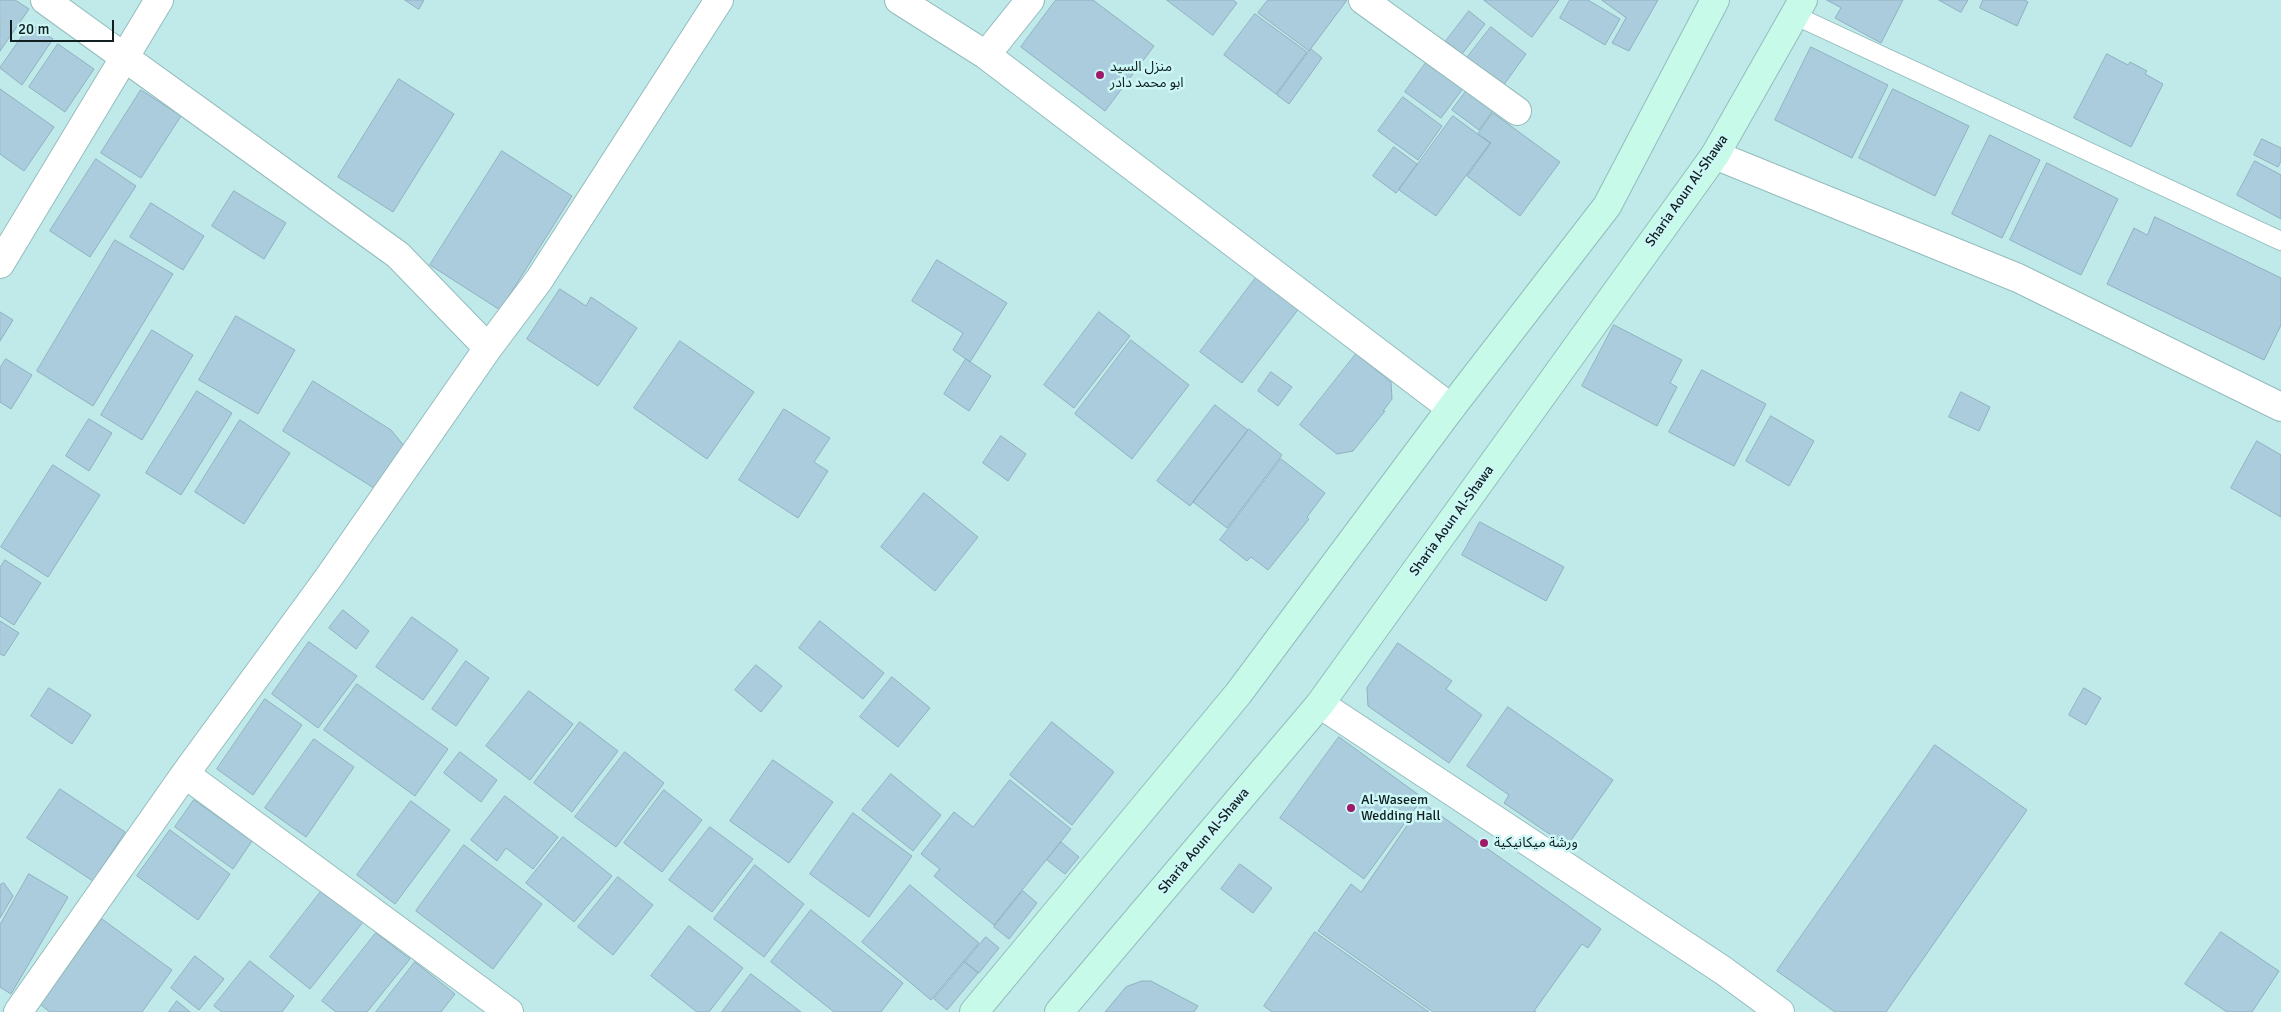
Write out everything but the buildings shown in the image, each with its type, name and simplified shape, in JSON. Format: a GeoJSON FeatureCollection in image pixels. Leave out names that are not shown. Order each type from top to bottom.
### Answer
{"type":"FeatureCollection","features":[{"type":"Feature","properties":{"kind":"main road"},"geometry":{"type":"LineString","coordinates":[[974,1012],[1238,694],[1451,408],[1607,206],[1715,0]]}},
{"type":"Feature","properties":{"kind":"main road","name":"Sharia Aoun Al-Shawa"},"geometry":{"type":"LineString","coordinates":[[1060,1012],[1320,704],[1715,155],[1799,8]]}},
{"type":"Feature","properties":{"kind":"street"},"geometry":{"type":"LineString","coordinates":[[45,0],[398,255],[488,348]]}},
{"type":"Feature","properties":{"kind":"street"},"geometry":{"type":"LineString","coordinates":[[0,264],[159,0]]}},
{"type":"Feature","properties":{"kind":"street"},"geometry":{"type":"LineString","coordinates":[[18,1012],[185,774],[329,577],[488,348],[539,280],[719,0]]}},
{"type":"Feature","properties":{"kind":"street"},"geometry":{"type":"LineString","coordinates":[[900,0],[986,55],[1451,408]]}},
{"type":"Feature","properties":{"kind":"street"},"geometry":{"type":"LineString","coordinates":[[986,55],[1030,0]]}},
{"type":"Feature","properties":{"kind":"street"},"geometry":{"type":"LineString","coordinates":[[1363,0],[1517,111]]}},
{"type":"Feature","properties":{"kind":"street"},"geometry":{"type":"LineString","coordinates":[[1715,155],[2018,278],[2281,407]]}},
{"type":"Feature","properties":{"kind":"street"},"geometry":{"type":"LineString","coordinates":[[1320,704],[1724,971],[1780,1012]]}},
{"type":"Feature","properties":{"kind":"street"},"geometry":{"type":"LineString","coordinates":[[185,774],[493,1008]]}},
{"type":"Feature","properties":{"kind":"lane"},"geometry":{"type":"LineString","coordinates":[[1799,8],[2281,241]]}},
{"type":"Feature","properties":{"kind":"place","name":"منزل السيد ابو محمد دادر"},"geometry":{"type":"Point","coordinates":[1100,75]}},
{"type":"Feature","properties":{"kind":"place","name":"Al-Waseem Wedding Hall"},"geometry":{"type":"Point","coordinates":[1351,808]}},
{"type":"Feature","properties":{"kind":"place","name":"ورشة ميكانيكية"},"geometry":{"type":"Point","coordinates":[1484,843]}}]}
